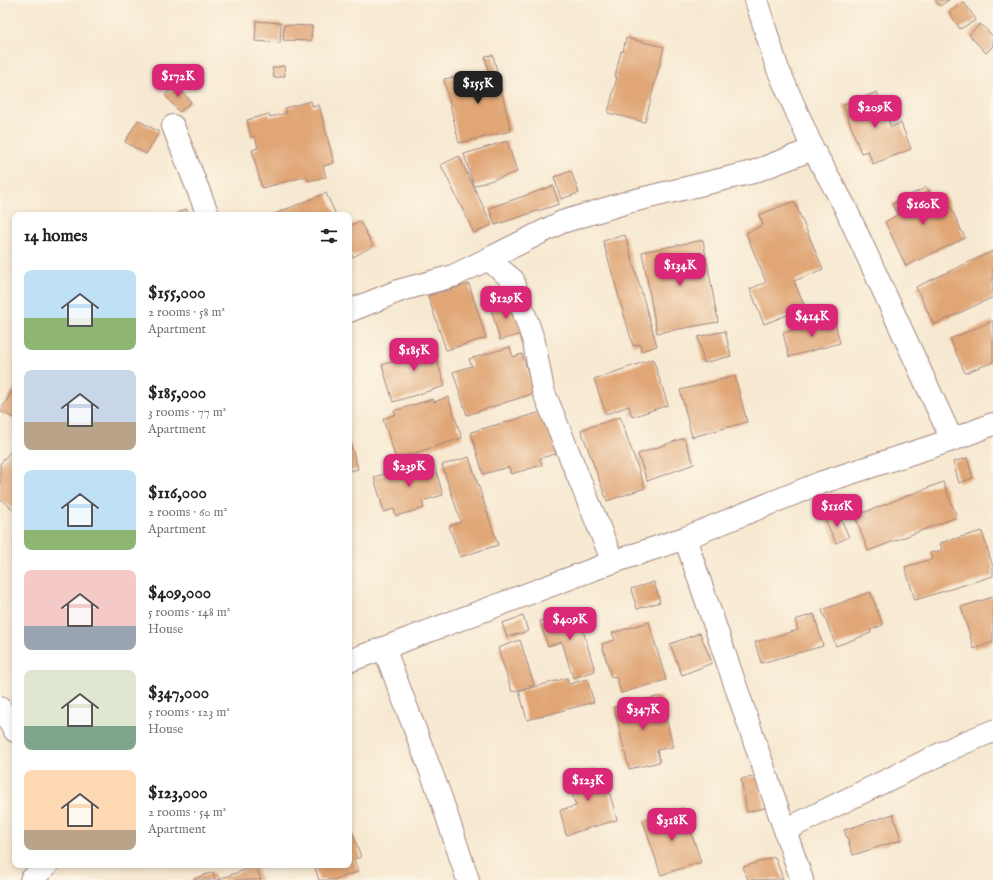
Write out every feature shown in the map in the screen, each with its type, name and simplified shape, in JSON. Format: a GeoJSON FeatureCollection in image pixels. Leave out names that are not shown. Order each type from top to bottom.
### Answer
{"type":"FeatureCollection","features":[{"type":"Feature","properties":{"kind":"street"},"geometry":{"type":"LineString","coordinates":[[756,0],[777,67],[813,148],[844,205],[952,440]]}},
{"type":"Feature","properties":{"kind":"street"},"geometry":{"type":"LineString","coordinates":[[173,126],[207,212]]}},
{"type":"Feature","properties":{"kind":"street"},"geometry":{"type":"LineString","coordinates":[[352,310],[401,290],[453,276],[562,222],[628,202],[753,172],[813,148]]}},
{"type":"Feature","properties":{"kind":"street"},"geometry":{"type":"LineString","coordinates":[[488,259],[513,280],[534,342],[543,390],[613,562]]}},
{"type":"Feature","properties":{"kind":"street"},"geometry":{"type":"LineString","coordinates":[[352,660],[613,562],[685,538],[820,483],[952,440],[993,424]]}},
{"type":"Feature","properties":{"kind":"street"},"geometry":{"type":"LineString","coordinates":[[685,538],[802,880]]}},
{"type":"Feature","properties":{"kind":"street"},"geometry":{"type":"LineString","coordinates":[[384,648],[442,798],[468,880]]}},
{"type":"Feature","properties":{"kind":"street"},"geometry":{"type":"LineString","coordinates":[[0,708],[12,726]]}},
{"type":"Feature","properties":{"kind":"street"},"geometry":{"type":"LineString","coordinates":[[785,830],[961,744],[993,731]]}},
{"type":"Feature","properties":{"kind":"street"},"geometry":{"type":"LineString","coordinates":[[31,880],[44,868]]}},
{"type":"Feature","properties":{"kind":"building"},"geometry":{"type":"Polygon","coordinates":[[[935,0],[949,0],[940,6],[935,0]]]}},
{"type":"Feature","properties":{"kind":"building"},"geometry":{"type":"Polygon","coordinates":[[[964,2],[976,20],[960,29],[949,12],[964,2]]]}},
{"type":"Feature","properties":{"kind":"building"},"geometry":{"type":"Polygon","coordinates":[[[256,21],[281,23],[280,43],[255,41],[256,21]]]}},
{"type":"Feature","properties":{"kind":"building"},"geometry":{"type":"Polygon","coordinates":[[[980,24],[993,36],[993,46],[986,53],[969,35],[980,24]]]}},
{"type":"Feature","properties":{"kind":"building"},"geometry":{"type":"Polygon","coordinates":[[[284,25],[312,26],[311,41],[283,40],[284,25]]]}},
{"type":"Feature","properties":{"kind":"building"},"geometry":{"type":"Polygon","coordinates":[[[626,38],[664,47],[645,122],[608,113],[617,77],[615,77],[621,51],[623,52],[626,38]]]}},
{"type":"Feature","properties":{"kind":"building"},"geometry":{"type":"Polygon","coordinates":[[[493,55],[511,131],[459,143],[444,79],[470,74],[471,78],[489,74],[485,56],[493,55]]]}},
{"type":"Feature","properties":{"kind":"building"},"geometry":{"type":"Polygon","coordinates":[[[284,66],[285,76],[274,78],[272,68],[284,66]]]}},
{"type":"Feature","properties":{"kind":"building"},"geometry":{"type":"Polygon","coordinates":[[[177,85],[191,102],[179,112],[165,95],[177,85]]]}},
{"type":"Feature","properties":{"kind":"building"},"geometry":{"type":"Polygon","coordinates":[[[877,92],[891,127],[901,123],[911,149],[873,164],[868,151],[861,153],[843,105],[877,92]]]}},
{"type":"Feature","properties":{"kind":"building"},"geometry":{"type":"Polygon","coordinates":[[[311,101],[313,107],[319,105],[334,163],[323,166],[326,177],[308,181],[307,176],[262,188],[252,150],[258,148],[255,136],[251,137],[247,120],[269,114],[270,117],[287,113],[285,108],[311,101]]]}},
{"type":"Feature","properties":{"kind":"building"},"geometry":{"type":"Polygon","coordinates":[[[138,120],[159,132],[146,154],[125,142],[138,120]]]}},
{"type":"Feature","properties":{"kind":"building"},"geometry":{"type":"Polygon","coordinates":[[[507,141],[517,172],[474,186],[464,154],[507,141]]]}},
{"type":"Feature","properties":{"kind":"building"},"geometry":{"type":"Polygon","coordinates":[[[459,156],[492,225],[474,233],[441,165],[459,156]]]}},
{"type":"Feature","properties":{"kind":"building"},"geometry":{"type":"Polygon","coordinates":[[[571,171],[579,193],[561,199],[554,177],[571,171]]]}},
{"type":"Feature","properties":{"kind":"building"},"geometry":{"type":"Polygon","coordinates":[[[553,186],[559,204],[495,225],[489,208],[553,186]]]}},
{"type":"Feature","properties":{"kind":"building"},"geometry":{"type":"Polygon","coordinates":[[[927,187],[932,198],[944,193],[965,238],[906,266],[885,222],[897,215],[892,204],[927,187]]]}},
{"type":"Feature","properties":{"kind":"building"},"geometry":{"type":"Polygon","coordinates":[[[326,193],[335,212],[279,212],[326,193]]]}},
{"type":"Feature","properties":{"kind":"building"},"geometry":{"type":"Polygon","coordinates":[[[794,201],[823,269],[794,281],[805,308],[764,324],[750,289],[766,282],[746,233],[763,225],[759,215],[794,201]]]}},
{"type":"Feature","properties":{"kind":"building"},"geometry":{"type":"Polygon","coordinates":[[[186,209],[188,212],[179,212],[186,209]]]}},
{"type":"Feature","properties":{"kind":"building"},"geometry":{"type":"Polygon","coordinates":[[[360,221],[373,246],[353,257],[352,255],[352,225],[360,221]]]}},
{"type":"Feature","properties":{"kind":"building"},"geometry":{"type":"Polygon","coordinates":[[[625,235],[657,346],[641,351],[640,344],[633,346],[603,241],[625,235]]]}},
{"type":"Feature","properties":{"kind":"building"},"geometry":{"type":"Polygon","coordinates":[[[703,240],[718,322],[657,333],[642,252],[703,240]]]}},
{"type":"Feature","properties":{"kind":"building"},"geometry":{"type":"Polygon","coordinates":[[[993,251],[993,297],[934,325],[916,287],[993,251]]]}},
{"type":"Feature","properties":{"kind":"building"},"geometry":{"type":"Polygon","coordinates":[[[469,284],[486,338],[446,350],[428,296],[469,284]]]}},
{"type":"Feature","properties":{"kind":"building"},"geometry":{"type":"Polygon","coordinates":[[[512,300],[522,334],[500,340],[490,306],[512,300]]]}},
{"type":"Feature","properties":{"kind":"building"},"geometry":{"type":"Polygon","coordinates":[[[834,319],[840,343],[789,357],[783,333],[834,319]]]}},
{"type":"Feature","properties":{"kind":"building"},"geometry":{"type":"Polygon","coordinates":[[[993,321],[993,362],[965,373],[950,339],[993,321]]]}},
{"type":"Feature","properties":{"kind":"building"},"geometry":{"type":"Polygon","coordinates":[[[725,331],[731,356],[704,363],[698,337],[725,331]]]}},
{"type":"Feature","properties":{"kind":"building"},"geometry":{"type":"Polygon","coordinates":[[[430,339],[445,386],[393,402],[382,365],[409,356],[406,347],[430,339]]]}},
{"type":"Feature","properties":{"kind":"building"},"geometry":{"type":"Polygon","coordinates":[[[510,347],[513,357],[522,354],[535,393],[467,415],[453,372],[472,366],[469,359],[510,347]]]}},
{"type":"Feature","properties":{"kind":"building"},"geometry":{"type":"Polygon","coordinates":[[[653,359],[668,405],[632,417],[629,406],[606,414],[594,379],[653,359]]]}},
{"type":"Feature","properties":{"kind":"building"},"geometry":{"type":"Polygon","coordinates":[[[735,376],[747,422],[692,437],[680,390],[735,376]]]}},
{"type":"Feature","properties":{"kind":"building"},"geometry":{"type":"Polygon","coordinates":[[[12,392],[12,417],[0,411],[12,392]]]}},
{"type":"Feature","properties":{"kind":"building"},"geometry":{"type":"Polygon","coordinates":[[[448,397],[462,438],[396,459],[383,419],[396,414],[394,411],[433,399],[434,402],[448,397]]]}},
{"type":"Feature","properties":{"kind":"building"},"geometry":{"type":"Polygon","coordinates":[[[545,411],[556,454],[540,458],[542,465],[511,474],[509,467],[483,474],[471,432],[545,411]]]}},
{"type":"Feature","properties":{"kind":"building"},"geometry":{"type":"Polygon","coordinates":[[[620,417],[645,488],[607,501],[581,430],[620,417]]]}},
{"type":"Feature","properties":{"kind":"building"},"geometry":{"type":"Polygon","coordinates":[[[684,438],[694,464],[647,481],[638,454],[684,438]]]}},
{"type":"Feature","properties":{"kind":"building"},"geometry":{"type":"Polygon","coordinates":[[[352,448],[358,469],[352,470],[352,448]]]}},
{"type":"Feature","properties":{"kind":"building"},"geometry":{"type":"Polygon","coordinates":[[[12,450],[12,509],[0,499],[0,464],[12,450]]]}},
{"type":"Feature","properties":{"kind":"building"},"geometry":{"type":"Polygon","coordinates":[[[469,457],[498,545],[460,557],[449,526],[461,522],[442,465],[469,457]]]}},
{"type":"Feature","properties":{"kind":"building"},"geometry":{"type":"Polygon","coordinates":[[[967,458],[973,478],[959,483],[953,462],[967,458]]]}},
{"type":"Feature","properties":{"kind":"building"},"geometry":{"type":"Polygon","coordinates":[[[433,460],[443,495],[422,501],[424,508],[396,516],[394,509],[384,512],[374,477],[433,460]]]}},
{"type":"Feature","properties":{"kind":"building"},"geometry":{"type":"Polygon","coordinates":[[[943,482],[957,517],[868,551],[855,516],[943,482]]]}},
{"type":"Feature","properties":{"kind":"building"},"geometry":{"type":"Polygon","coordinates":[[[838,513],[849,537],[836,543],[825,519],[838,513]]]}},
{"type":"Feature","properties":{"kind":"building"},"geometry":{"type":"Polygon","coordinates":[[[982,531],[993,567],[993,576],[915,600],[905,567],[932,559],[930,553],[942,550],[940,543],[982,531]]]}},
{"type":"Feature","properties":{"kind":"building"},"geometry":{"type":"Polygon","coordinates":[[[654,582],[660,602],[637,609],[631,589],[654,582]]]}},
{"type":"Feature","properties":{"kind":"building"},"geometry":{"type":"Polygon","coordinates":[[[870,592],[883,625],[870,630],[871,633],[836,646],[822,610],[870,592]]]}},
{"type":"Feature","properties":{"kind":"building"},"geometry":{"type":"Polygon","coordinates":[[[993,597],[993,642],[974,649],[961,607],[993,597]]]}},
{"type":"Feature","properties":{"kind":"building"},"geometry":{"type":"Polygon","coordinates":[[[577,610],[595,671],[573,678],[562,642],[548,646],[540,621],[577,610]]]}},
{"type":"Feature","properties":{"kind":"building"},"geometry":{"type":"Polygon","coordinates":[[[814,614],[823,646],[761,663],[755,642],[798,630],[795,620],[814,614]]]}},
{"type":"Feature","properties":{"kind":"building"},"geometry":{"type":"Polygon","coordinates":[[[523,616],[528,631],[507,637],[502,623],[523,616]]]}},
{"type":"Feature","properties":{"kind":"building"},"geometry":{"type":"Polygon","coordinates":[[[649,622],[666,680],[621,693],[616,676],[611,677],[602,644],[615,640],[612,633],[649,622]]]}},
{"type":"Feature","properties":{"kind":"building"},"geometry":{"type":"Polygon","coordinates":[[[700,633],[712,663],[682,675],[670,644],[700,633]]]}},
{"type":"Feature","properties":{"kind":"building"},"geometry":{"type":"Polygon","coordinates":[[[520,640],[534,685],[512,692],[498,648],[520,640]]]}},
{"type":"Feature","properties":{"kind":"building"},"geometry":{"type":"Polygon","coordinates":[[[567,678],[569,684],[587,679],[594,702],[527,720],[519,691],[567,678]]]}},
{"type":"Feature","properties":{"kind":"building"},"geometry":{"type":"Polygon","coordinates":[[[661,696],[673,747],[657,750],[660,762],[629,769],[614,707],[661,696]]]}},
{"type":"Feature","properties":{"kind":"building"},"geometry":{"type":"Polygon","coordinates":[[[596,768],[598,774],[604,773],[617,820],[566,835],[560,810],[576,806],[567,776],[596,768]]]}},
{"type":"Feature","properties":{"kind":"building"},"geometry":{"type":"Polygon","coordinates":[[[758,776],[765,808],[747,812],[741,779],[758,776]]]}},
{"type":"Feature","properties":{"kind":"building"},"geometry":{"type":"Polygon","coordinates":[[[683,808],[701,862],[661,875],[643,821],[683,808]]]}},
{"type":"Feature","properties":{"kind":"building"},"geometry":{"type":"Polygon","coordinates":[[[893,814],[901,840],[853,855],[844,830],[893,814]]]}},
{"type":"Feature","properties":{"kind":"building"},"geometry":{"type":"Polygon","coordinates":[[[352,831],[361,857],[354,859],[358,872],[333,880],[319,880],[315,868],[352,868],[352,831]]]}},
{"type":"Feature","properties":{"kind":"building"},"geometry":{"type":"Polygon","coordinates":[[[775,857],[783,879],[748,880],[743,867],[775,857]]]}},
{"type":"Feature","properties":{"kind":"building"},"geometry":{"type":"Polygon","coordinates":[[[250,868],[257,868],[261,880],[216,880],[250,868]]]}},
{"type":"Feature","properties":{"kind":"building"},"geometry":{"type":"Polygon","coordinates":[[[213,872],[215,880],[191,880],[213,872]]]}}]}
